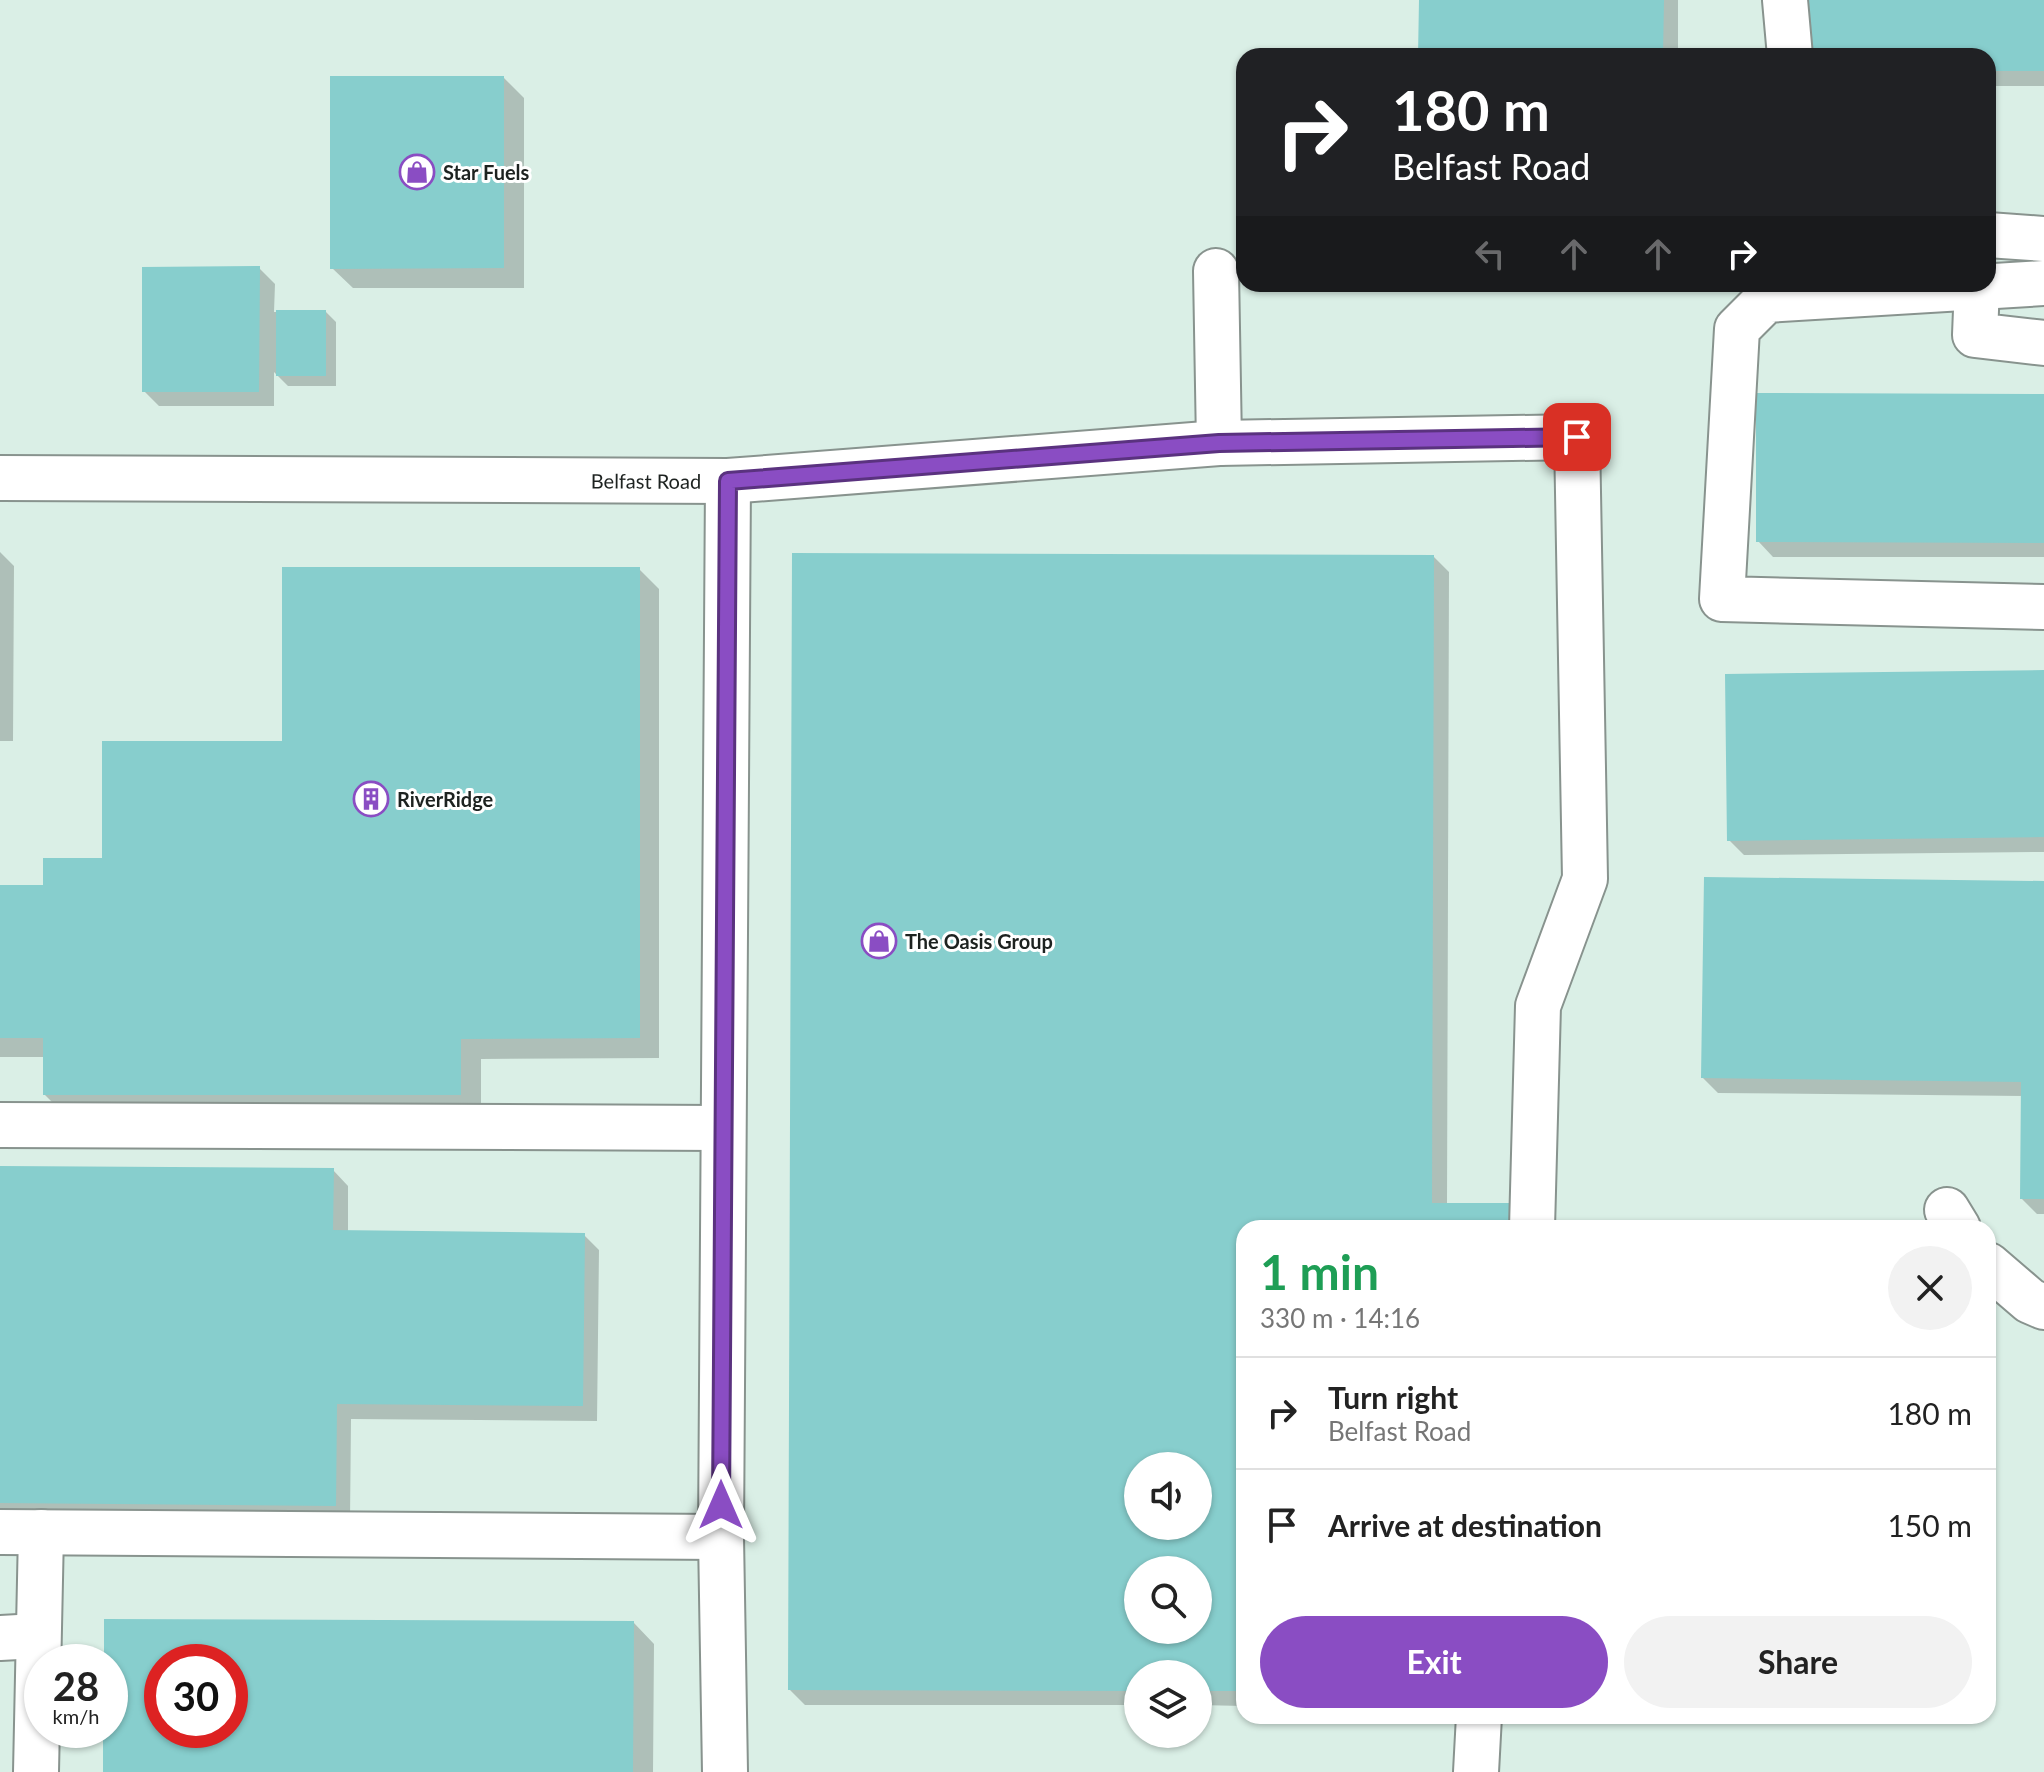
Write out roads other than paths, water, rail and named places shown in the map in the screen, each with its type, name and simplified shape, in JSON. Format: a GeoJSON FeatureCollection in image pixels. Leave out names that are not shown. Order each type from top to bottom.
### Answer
{"type":"FeatureCollection","features":[{"type":"Feature","properties":{"kind":"street"},"geometry":{"type":"LineString","coordinates":[[1785,0],[1789,48]]}},
{"type":"Feature","properties":{"kind":"street"},"geometry":{"type":"LineString","coordinates":[[1996,236],[2044,239]]}},
{"type":"Feature","properties":{"kind":"street"},"geometry":{"type":"LineString","coordinates":[[1216,271],[1219,443]]}},
{"type":"Feature","properties":{"kind":"street"},"geometry":{"type":"LineString","coordinates":[[1996,284],[2044,283]]}},
{"type":"Feature","properties":{"kind":"street"},"geometry":{"type":"LineString","coordinates":[[1879,292],[1766,300],[1737,329],[1722,599],[2044,607]]}},
{"type":"Feature","properties":{"kind":"street"},"geometry":{"type":"LineString","coordinates":[[1977,292],[1975,335],[2044,343]]}},
{"type":"Feature","properties":{"kind":"street","name":"Belfast Road"},"geometry":{"type":"LineString","coordinates":[[0,478],[728,481],[1219,443],[1577,437],[1585,879],[1538,1006],[1532,1220]]}},
{"type":"Feature","properties":{"kind":"street"},"geometry":{"type":"LineString","coordinates":[[725,1772],[721,1537],[728,481]]}},
{"type":"Feature","properties":{"kind":"street"},"geometry":{"type":"LineString","coordinates":[[0,1125],[723,1128]]}},
{"type":"Feature","properties":{"kind":"street"},"geometry":{"type":"LineString","coordinates":[[1996,1272],[2030,1301],[2044,1307]]}},
{"type":"Feature","properties":{"kind":"street"},"geometry":{"type":"LineString","coordinates":[[36,1772],[18,1637],[20,1532],[721,1537]]}},
{"type":"Feature","properties":{"kind":"street"},"geometry":{"type":"LineString","coordinates":[[1476,1772],[1479,1724]]}},
{"type":"Feature","properties":{"kind":"place","name":"Star Fuels"},"geometry":{"type":"Point","coordinates":[417,172]}},
{"type":"Feature","properties":{"kind":"place","name":"RiverRidge"},"geometry":{"type":"Point","coordinates":[371,799]}},
{"type":"Feature","properties":{"kind":"place","name":"The Oasis Group"},"geometry":{"type":"Point","coordinates":[879,941]}}]}
